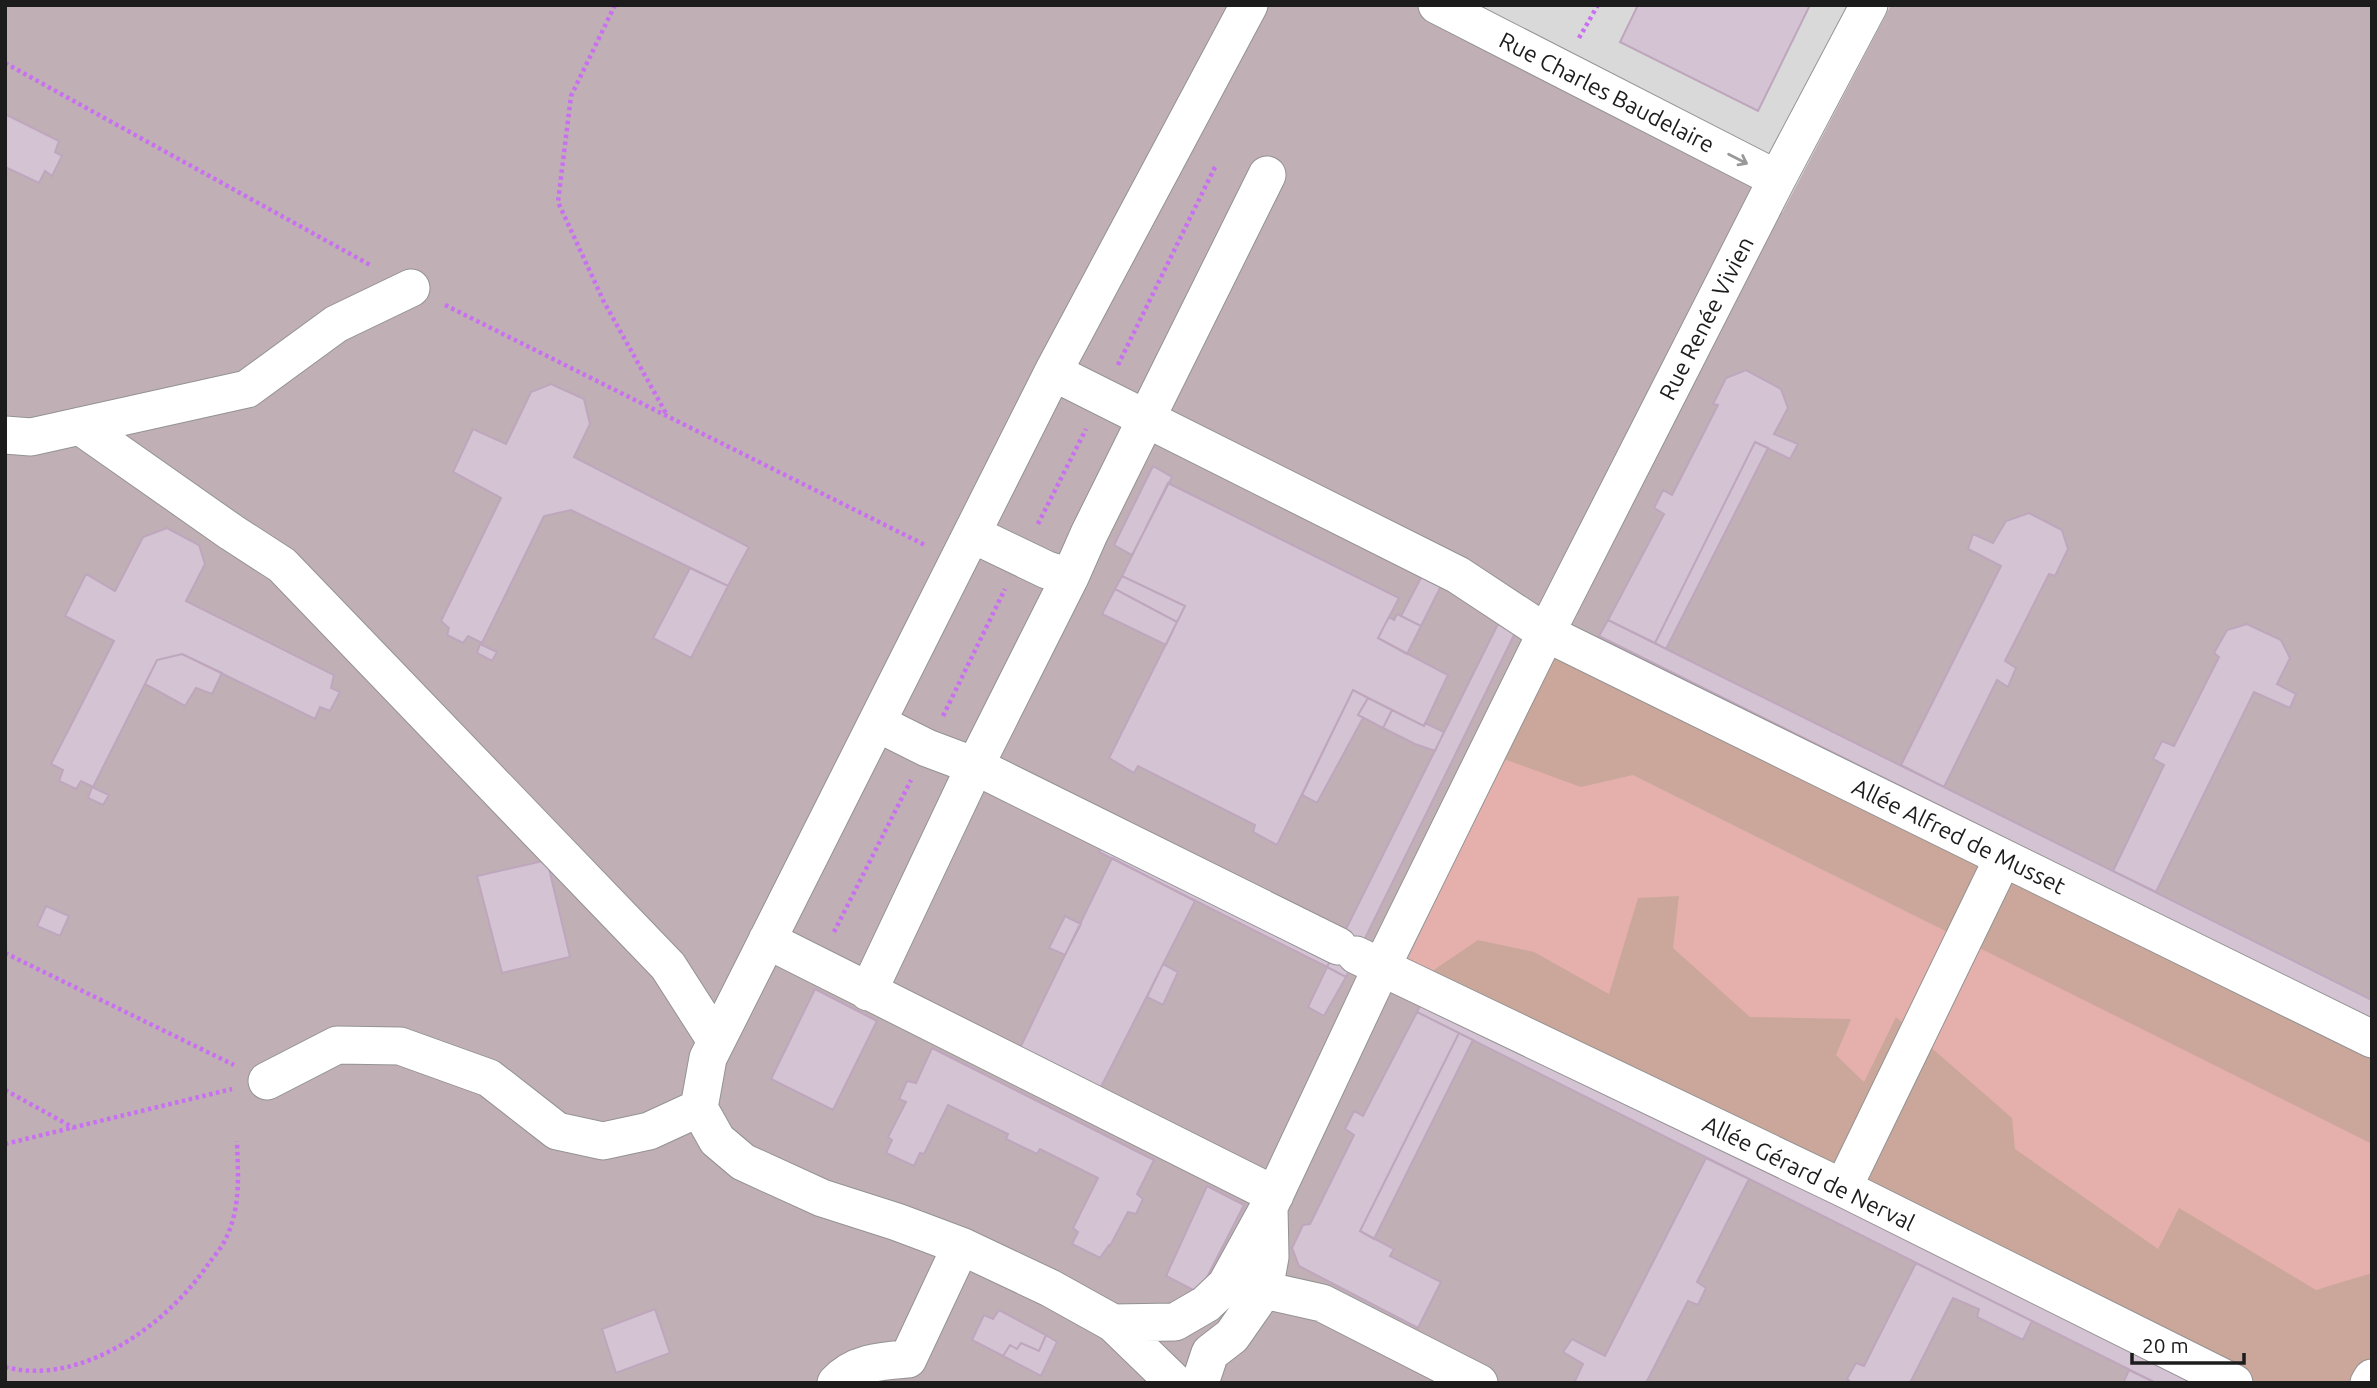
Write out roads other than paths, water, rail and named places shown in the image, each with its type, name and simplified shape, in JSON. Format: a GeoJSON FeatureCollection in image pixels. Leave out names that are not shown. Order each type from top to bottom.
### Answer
{"type":"FeatureCollection","features":[{"type":"Feature","properties":{"kind":"street"},"geometry":{"type":"LineString","coordinates":[[1175,1383],[1113,1322],[1050,1288],[961,1246],[822,1198],[743,1161],[717,1140],[699,1108],[708,1058],[716,1041],[1054,372],[1249,5]]}},
{"type":"Feature","properties":{"kind":"street","name":"Rue Charles Baudelaire"},"geometry":{"type":"LineString","coordinates":[[1437,5],[1777,179]]}},
{"type":"Feature","properties":{"kind":"street","name":"Rue Renée Vivien"},"geometry":{"type":"LineString","coordinates":[[1113,1322],[1175,1322],[1206,1304],[1226,1285],[1272,1201],[1359,956],[1546,633],[1777,179],[1869,5]]}},
{"type":"Feature","properties":{"kind":"street"},"geometry":{"type":"LineString","coordinates":[[868,992],[975,766],[1267,175]]}},
{"type":"Feature","properties":{"kind":"street"},"geometry":{"type":"LineString","coordinates":[[5,435],[31,437],[247,389],[336,324],[411,288]]}},
{"type":"Feature","properties":{"kind":"street","name":"Allée Alfred de Musset"},"geometry":{"type":"LineString","coordinates":[[1054,372],[1458,575],[1546,633],[2372,1039]]}},
{"type":"Feature","properties":{"kind":"street"},"geometry":{"type":"LineString","coordinates":[[80,426],[282,565],[668,967],[716,1041]]}},
{"type":"Feature","properties":{"kind":"street"},"geometry":{"type":"LineString","coordinates":[[965,548],[1070,577]]}},
{"type":"Feature","properties":{"kind":"street","name":"Allée Gérard de Nerval"},"geometry":{"type":"LineString","coordinates":[[877,723],[927,748],[975,766],[1359,956],[1843,1188],[2234,1383]]}},
{"type":"Feature","properties":{"kind":"street"},"geometry":{"type":"LineString","coordinates":[[1843,1188],[2003,858]]}},
{"type":"Feature","properties":{"kind":"street"},"geometry":{"type":"LineString","coordinates":[[767,940],[1272,1201],[1270,1257],[1264,1290],[1232,1336],[1210,1353],[1200,1383]]}},
{"type":"Feature","properties":{"kind":"street"},"geometry":{"type":"LineString","coordinates":[[267,1081],[337,1045],[400,1046],[489,1078],[557,1131],[603,1141],[649,1131],[699,1108]]}},
{"type":"Feature","properties":{"kind":"street"},"geometry":{"type":"LineString","coordinates":[[836,1383],[842,1376],[869,1362],[918,1371],[961,1246]]}},
{"type":"Feature","properties":{"kind":"street"},"geometry":{"type":"LineString","coordinates":[[1264,1290],[1322,1303],[1479,1383]]}},
{"type":"Feature","properties":{"kind":"street"},"geometry":{"type":"LineString","coordinates":[[2369,1383],[2372,1378]]}}]}
